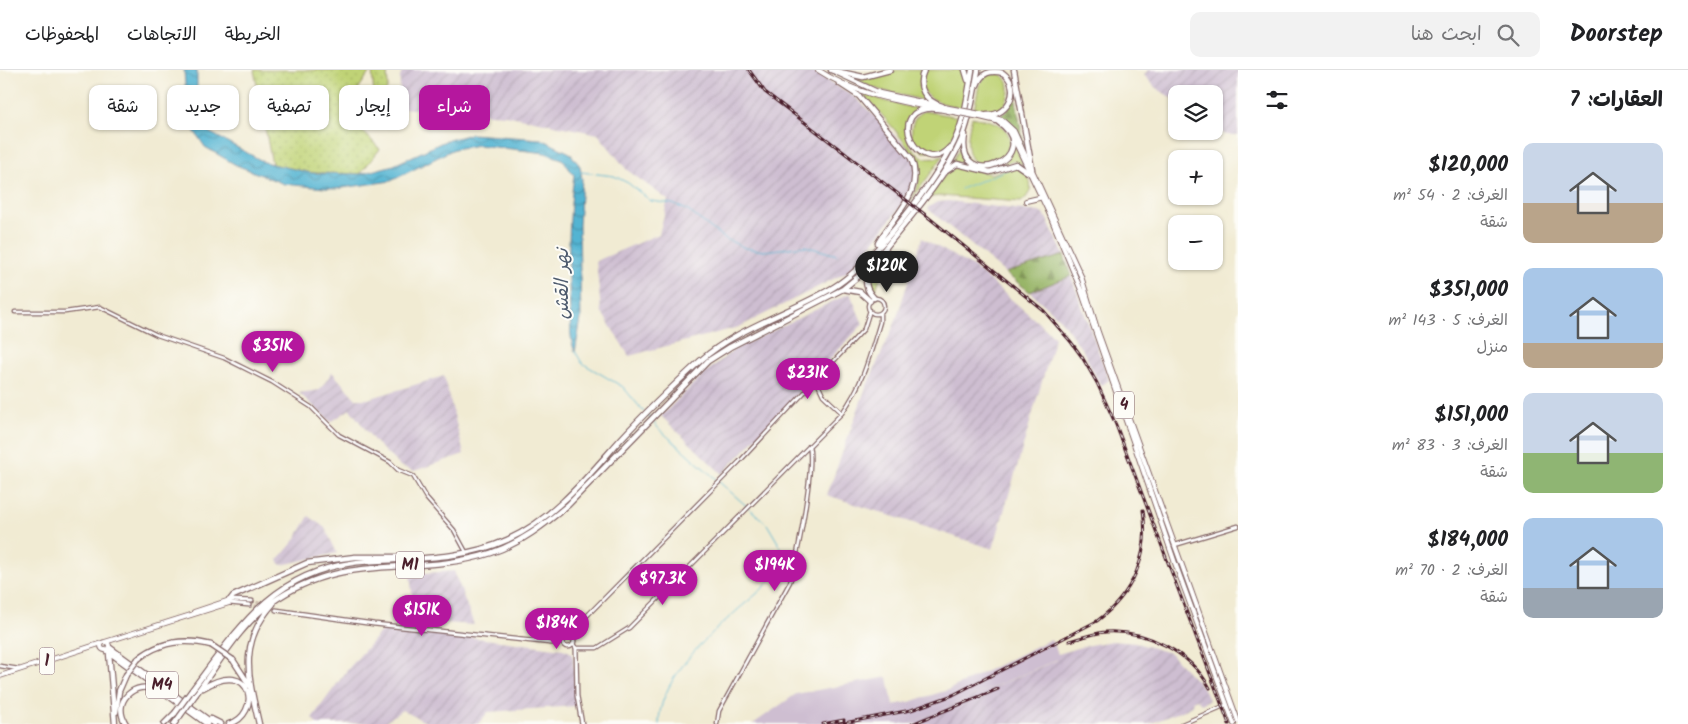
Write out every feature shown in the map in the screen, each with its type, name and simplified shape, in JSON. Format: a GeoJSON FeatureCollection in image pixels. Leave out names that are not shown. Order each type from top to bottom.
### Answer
{"type":"FeatureCollection","features":[{"type":"Feature","properties":{"kind":"highway"},"geometry":{"type":"LineString","coordinates":[[831,70],[862,77],[890,70]]}},
{"type":"Feature","properties":{"kind":"highway"},"geometry":{"type":"LineString","coordinates":[[924,70],[921,80],[922,91],[929,101],[941,108]]}},
{"type":"Feature","properties":{"kind":"highway"},"geometry":{"type":"LineString","coordinates":[[965,70],[969,91]]}},
{"type":"Feature","properties":{"kind":"highway","name":"M1"},"geometry":{"type":"LineString","coordinates":[[178,715],[192,690],[253,611],[270,597],[304,577],[352,563],[432,558],[467,553],[508,540],[553,510],[594,470],[661,397],[703,358],[735,337],[836,285],[875,249],[900,222],[934,176],[955,140],[964,117],[972,70]]}},
{"type":"Feature","properties":{"kind":"highway","name":"M1"},"geometry":{"type":"LineString","coordinates":[[178,715],[198,692],[247,626],[259,613],[278,599],[301,585],[333,573],[353,569],[465,559],[491,553],[523,539],[544,526],[568,505],[665,403],[708,361],[843,289],[868,269],[939,178],[960,142],[973,98],[978,70]]}},
{"type":"Feature","properties":{"kind":"highway"},"geometry":{"type":"LineString","coordinates":[[973,98],[979,80],[985,73],[996,70],[1008,76],[1012,89],[1007,108],[998,114],[987,115]]}},
{"type":"Feature","properties":{"kind":"highway"},"geometry":{"type":"LineString","coordinates":[[1014,70],[1030,171]]}},
{"type":"Feature","properties":{"kind":"highway"},"geometry":{"type":"LineString","coordinates":[[839,83],[858,96],[911,158],[915,166],[916,174],[913,192],[875,249]]}},
{"type":"Feature","properties":{"kind":"highway"},"geometry":{"type":"LineString","coordinates":[[941,108],[926,108],[915,114],[908,128],[911,142],[920,152],[934,155],[948,150],[955,140]]}},
{"type":"Feature","properties":{"kind":"highway"},"geometry":{"type":"LineString","coordinates":[[968,118],[964,142],[965,152],[975,164],[985,167],[1003,162],[1010,150],[1010,135],[997,121]]}},
{"type":"Feature","properties":{"kind":"highway"},"geometry":{"type":"LineString","coordinates":[[939,178],[951,166],[957,164],[990,172],[1016,164],[1030,171]]}},
{"type":"Feature","properties":{"kind":"highway"},"geometry":{"type":"LineString","coordinates":[[868,269],[866,285],[867,292],[872,300]]}},
{"type":"Feature","properties":{"kind":"highway"},"geometry":{"type":"LineString","coordinates":[[843,289],[860,292],[872,300]]}},
{"type":"Feature","properties":{"kind":"highway"},"geometry":{"type":"LineString","coordinates":[[230,601],[233,596],[314,562],[355,556],[432,558]]}},
{"type":"Feature","properties":{"kind":"highway"},"geometry":{"type":"LineString","coordinates":[[259,724],[248,661],[251,640],[256,626],[278,599]]}},
{"type":"Feature","properties":{"kind":"highway"},"geometry":{"type":"LineString","coordinates":[[115,724],[119,692],[126,675],[138,659],[152,649],[172,642],[190,641],[211,645],[233,660],[247,679],[255,704]]}},
{"type":"Feature","properties":{"kind":"highway"},"geometry":{"type":"LineString","coordinates":[[106,647],[115,724]]}},
{"type":"Feature","properties":{"kind":"highway","name":"M4"},"geometry":{"type":"LineString","coordinates":[[106,647],[174,699],[214,724]]}},
{"type":"Feature","properties":{"kind":"highway","name":"M4"},"geometry":{"type":"LineString","coordinates":[[106,647],[202,717]]}},
{"type":"Feature","properties":{"kind":"highway"},"geometry":{"type":"LineString","coordinates":[[198,692],[226,677],[233,678],[243,685],[248,697],[247,710],[240,719],[229,724]]}},
{"type":"Feature","properties":{"kind":"highway"},"geometry":{"type":"LineString","coordinates":[[126,724],[121,713],[121,706],[128,693],[135,688],[151,687],[174,699]]}},
{"type":"Feature","properties":{"kind":"highway"},"geometry":{"type":"LineString","coordinates":[[166,724],[178,715]]}},
{"type":"Feature","properties":{"kind":"highway"},"geometry":{"type":"LineString","coordinates":[[176,724],[178,715]]}},
{"type":"Feature","properties":{"kind":"highway"},"geometry":{"type":"LineString","coordinates":[[202,717],[206,724]]}},
{"type":"Feature","properties":{"kind":"highway"},"geometry":{"type":"LineString","coordinates":[[202,717],[221,724]]}},
{"type":"Feature","properties":{"kind":"main road"},"geometry":{"type":"LineString","coordinates":[[818,70],[839,83],[881,98],[949,109],[997,121]]}},
{"type":"Feature","properties":{"kind":"main road"},"geometry":{"type":"LineString","coordinates":[[831,70],[880,93],[941,108]]}},
{"type":"Feature","properties":{"kind":"main road","name":"4"},"geometry":{"type":"LineString","coordinates":[[980,116],[987,115],[1002,120],[1011,128],[1030,171]]}},
{"type":"Feature","properties":{"kind":"main road","name":"4"},"geometry":{"type":"LineString","coordinates":[[997,121],[1011,133],[1081,276],[1229,704],[1234,724]]}},
{"type":"Feature","properties":{"kind":"main road"},"geometry":{"type":"LineString","coordinates":[[1026,200],[1043,197]]}},
{"type":"Feature","properties":{"kind":"main road","name":"4"},"geometry":{"type":"LineString","coordinates":[[1043,197],[1081,290],[1175,562],[1229,704],[1238,721]]}},
{"type":"Feature","properties":{"kind":"main road"},"geometry":{"type":"LineString","coordinates":[[230,601],[251,603]]}},
{"type":"Feature","properties":{"kind":"main road","name":"1"},"geometry":{"type":"LineString","coordinates":[[0,676],[94,646],[106,647],[114,640],[230,601]]}},
{"type":"Feature","properties":{"kind":"main road"},"geometry":{"type":"LineString","coordinates":[[276,608],[374,624],[551,643],[562,641],[568,635],[573,637],[577,696],[582,724]]}},
{"type":"Feature","properties":{"kind":"main road"},"geometry":{"type":"LineString","coordinates":[[562,641],[568,647],[574,646]]}},
{"type":"Feature","properties":{"kind":"street"},"geometry":{"type":"LineString","coordinates":[[568,635],[722,478],[864,329],[872,300],[881,299],[884,303],[884,308],[880,313],[880,322],[863,378],[856,393],[842,413],[629,628],[597,648],[588,650],[574,646]]}},
{"type":"Feature","properties":{"kind":"street"},"geometry":{"type":"LineString","coordinates":[[16,312],[65,312],[100,307],[157,335],[224,358],[272,382],[311,407],[339,435],[390,462],[398,470],[413,476],[426,498],[454,530],[467,553]]}},
{"type":"Feature","properties":{"kind":"street"},"geometry":{"type":"LineString","coordinates":[[870,310],[873,313],[880,313]]}},
{"type":"Feature","properties":{"kind":"street"},"geometry":{"type":"LineString","coordinates":[[816,380],[823,395],[842,413]]}},
{"type":"Feature","properties":{"kind":"street"},"geometry":{"type":"LineString","coordinates":[[717,724],[720,711],[790,582],[796,563],[811,457],[809,446]]}},
{"type":"Feature","properties":{"kind":"street"},"geometry":{"type":"LineString","coordinates":[[1174,546],[1238,526]]}},
{"type":"Feature","properties":{"kind":"street"},"geometry":{"type":"LineString","coordinates":[[0,666],[20,669]]}},
{"type":"Feature","properties":{"kind":"street"},"geometry":{"type":"LineString","coordinates":[[1182,724],[1229,704]]}},
{"type":"Feature","properties":{"kind":"shaded area"},"geometry":{"type":"Polygon","coordinates":[[[403,70],[811,70],[856,98],[909,149],[919,164],[916,187],[851,270],[739,327],[629,356],[601,311],[596,261],[659,234],[668,200],[627,170],[598,134],[505,115],[490,114],[490,85],[419,85],[419,109],[409,109],[409,85],[400,85],[403,70]]]}},
{"type":"Feature","properties":{"kind":"shaded area"},"geometry":{"type":"Polygon","coordinates":[[[1148,70],[1238,70],[1238,135],[1226,135],[1223,133],[1223,85],[1168,85],[1168,96],[1155,87],[1144,75],[1148,70]]]}},
{"type":"Feature","properties":{"kind":"shaded area"},"geometry":{"type":"Polygon","coordinates":[[[949,201],[1039,212],[1045,215],[1064,255],[1005,273],[927,208],[937,202],[949,201]]]}},
{"type":"Feature","properties":{"kind":"shaded area"},"geometry":{"type":"Polygon","coordinates":[[[922,238],[975,268],[1055,337],[993,549],[827,495],[865,390],[895,323],[922,238]]]}},
{"type":"Feature","properties":{"kind":"shaded area"},"geometry":{"type":"Polygon","coordinates":[[[1071,276],[1109,380],[1101,386],[1083,351],[1061,320],[1030,292],[1071,276]]]}},
{"type":"Feature","properties":{"kind":"shaded area"},"geometry":{"type":"Polygon","coordinates":[[[850,293],[863,324],[722,474],[661,416],[701,376],[735,349],[850,293]]]}},
{"type":"Feature","properties":{"kind":"shaded area"},"geometry":{"type":"Polygon","coordinates":[[[332,372],[356,399],[368,399],[444,376],[464,454],[414,471],[400,466],[375,442],[350,409],[331,422],[299,393],[320,390],[332,372]]]}},
{"type":"Feature","properties":{"kind":"shaded area"},"geometry":{"type":"Polygon","coordinates":[[[309,516],[325,528],[337,553],[281,565],[278,560],[295,540],[309,516]]]}},
{"type":"Feature","properties":{"kind":"shaded area"},"geometry":{"type":"Polygon","coordinates":[[[454,571],[474,625],[415,621],[410,574],[454,571]]]}},
{"type":"Feature","properties":{"kind":"shaded area"},"geometry":{"type":"Polygon","coordinates":[[[383,629],[413,630],[563,649],[570,652],[573,657],[576,706],[488,712],[478,724],[429,724],[402,710],[384,723],[317,724],[312,718],[348,669],[383,629]]]}},
{"type":"Feature","properties":{"kind":"shaded area"},"geometry":{"type":"Polygon","coordinates":[[[1051,639],[1058,654],[1058,659],[908,724],[753,724],[796,694],[888,677],[893,705],[909,702],[948,690],[1051,639]]]}},
{"type":"Feature","properties":{"kind":"shaded area"},"geometry":{"type":"Polygon","coordinates":[[[1112,641],[1136,643],[1170,653],[1204,689],[1209,700],[1201,704],[1197,699],[1192,701],[1193,703],[1187,709],[1149,724],[908,724],[1057,660],[1058,654],[1084,646],[1112,641]]]}},
{"type":"Feature","properties":{"kind":"green space"},"geometry":{"type":"Polygon","coordinates":[[[254,70],[371,70],[361,85],[339,85],[339,130],[362,130],[380,149],[360,174],[312,173],[272,164],[265,130],[329,130],[329,85],[257,85],[254,70]]]}},
{"type":"Feature","properties":{"kind":"green space"},"geometry":{"type":"Polygon","coordinates":[[[372,70],[387,70],[388,85],[373,85],[372,70]]]}},
{"type":"Feature","properties":{"kind":"green space"},"geometry":{"type":"Polygon","coordinates":[[[896,70],[922,70],[919,86],[927,101],[880,90],[848,78],[873,77],[896,70]]]}},
{"type":"Feature","properties":{"kind":"green space"},"geometry":{"type":"Polygon","coordinates":[[[926,70],[962,70],[967,82],[963,108],[939,102],[926,93],[922,80],[926,70]]]}},
{"type":"Feature","properties":{"kind":"green space"},"geometry":{"type":"Polygon","coordinates":[[[988,74],[1001,74],[1009,86],[1007,101],[1002,110],[991,114],[974,110],[979,85],[988,74]]]}},
{"type":"Feature","properties":{"kind":"green space"},"geometry":{"type":"Polygon","coordinates":[[[1014,90],[1024,147],[1011,123],[1000,116],[1008,110],[1014,90]]]}},
{"type":"Feature","properties":{"kind":"green space"},"geometry":{"type":"Polygon","coordinates":[[[860,91],[884,101],[918,109],[911,117],[908,126],[910,145],[923,157],[933,158],[944,155],[896,221],[914,194],[918,184],[919,173],[915,161],[899,135],[860,91]]]}},
{"type":"Feature","properties":{"kind":"green space"},"geometry":{"type":"Polygon","coordinates":[[[924,111],[960,117],[952,140],[942,151],[923,152],[912,139],[913,123],[917,116],[924,111]]]}},
{"type":"Feature","properties":{"kind":"green space"},"geometry":{"type":"Polygon","coordinates":[[[972,117],[998,124],[1008,135],[1009,146],[1003,156],[992,163],[981,164],[972,158],[968,143],[972,117]]]}},
{"type":"Feature","properties":{"kind":"green space"},"geometry":{"type":"Polygon","coordinates":[[[1014,142],[1023,165],[1013,161],[999,168],[985,171],[960,162],[950,165],[961,146],[968,159],[980,167],[987,169],[1001,166],[1007,160],[1014,142]]]}},
{"type":"Feature","properties":{"kind":"green space"},"geometry":{"type":"Polygon","coordinates":[[[958,165],[990,174],[1018,166],[1029,179],[1029,193],[1021,202],[941,196],[931,197],[924,201],[946,174],[958,165]]]}},
{"type":"Feature","properties":{"kind":"green space"},"geometry":{"type":"Polygon","coordinates":[[[894,241],[875,292],[869,284],[872,273],[894,241]]]}},
{"type":"Feature","properties":{"kind":"green space"},"geometry":{"type":"Polygon","coordinates":[[[1064,255],[1071,276],[1030,292],[1005,273],[1064,255]]]}},
{"type":"Feature","properties":{"kind":"water"},"geometry":{"type":"Polygon","coordinates":[[[184,70],[197,70],[197,85],[185,85],[184,70]]]}},
{"type":"Feature","properties":{"kind":"water"},"geometry":{"type":"Polygon","coordinates":[[[194,130],[208,130],[264,162],[311,173],[360,174],[394,165],[445,141],[471,134],[541,139],[570,153],[580,166],[582,179],[579,225],[581,319],[575,352],[571,331],[569,259],[574,175],[562,159],[545,153],[478,145],[454,149],[391,181],[335,189],[284,184],[236,165],[205,147],[194,130]]]}},
{"type":"Feature","properties":{"kind":"waterway"},"geometry":{"type":"LineString","coordinates":[[961,189],[1011,168]]}},
{"type":"Feature","properties":{"kind":"waterway"},"geometry":{"type":"LineString","coordinates":[[581,172],[614,176],[628,183],[651,201],[673,204],[687,210],[724,238],[745,248],[764,251],[805,246],[837,255]]}},
{"type":"Feature","properties":{"kind":"waterway","name":"نهر القش"},"geometry":{"type":"LineString","coordinates":[[575,351],[582,363],[623,387],[644,412]]}},
{"type":"Feature","properties":{"kind":"waterway","name":"نهر القش"},"geometry":{"type":"LineString","coordinates":[[647,415],[659,429],[767,524],[783,551],[777,571],[764,587],[708,637],[684,664],[666,693],[659,724]]}},
{"type":"Feature","properties":{"kind":"tunnel"},"geometry":{"type":"LineString","coordinates":[[252,601],[264,604]]}},
{"type":"Feature","properties":{"kind":"tunnel"},"geometry":{"type":"LineString","coordinates":[[250,605],[262,607]]}},
{"type":"Feature","properties":{"kind":"railway"},"geometry":{"type":"LineString","coordinates":[[749,70],[765,92],[923,213],[1044,311],[1071,342],[1097,383],[1116,425],[1229,724]]}},
{"type":"Feature","properties":{"kind":"railway"},"geometry":{"type":"LineString","coordinates":[[839,724],[911,710],[953,695],[1097,621],[1120,599],[1136,572],[1144,543],[1143,510]]}},
{"type":"Feature","properties":{"kind":"railway"},"geometry":{"type":"LineString","coordinates":[[1069,641],[1106,632],[1121,632],[1152,639],[1179,654],[1191,664],[1210,688]]}},
{"type":"Feature","properties":{"kind":"railway"},"geometry":{"type":"LineString","coordinates":[[912,724],[998,689]]}},
{"type":"Feature","properties":{"kind":"railway"},"geometry":{"type":"LineString","coordinates":[[823,724],[844,720]]}}]}
